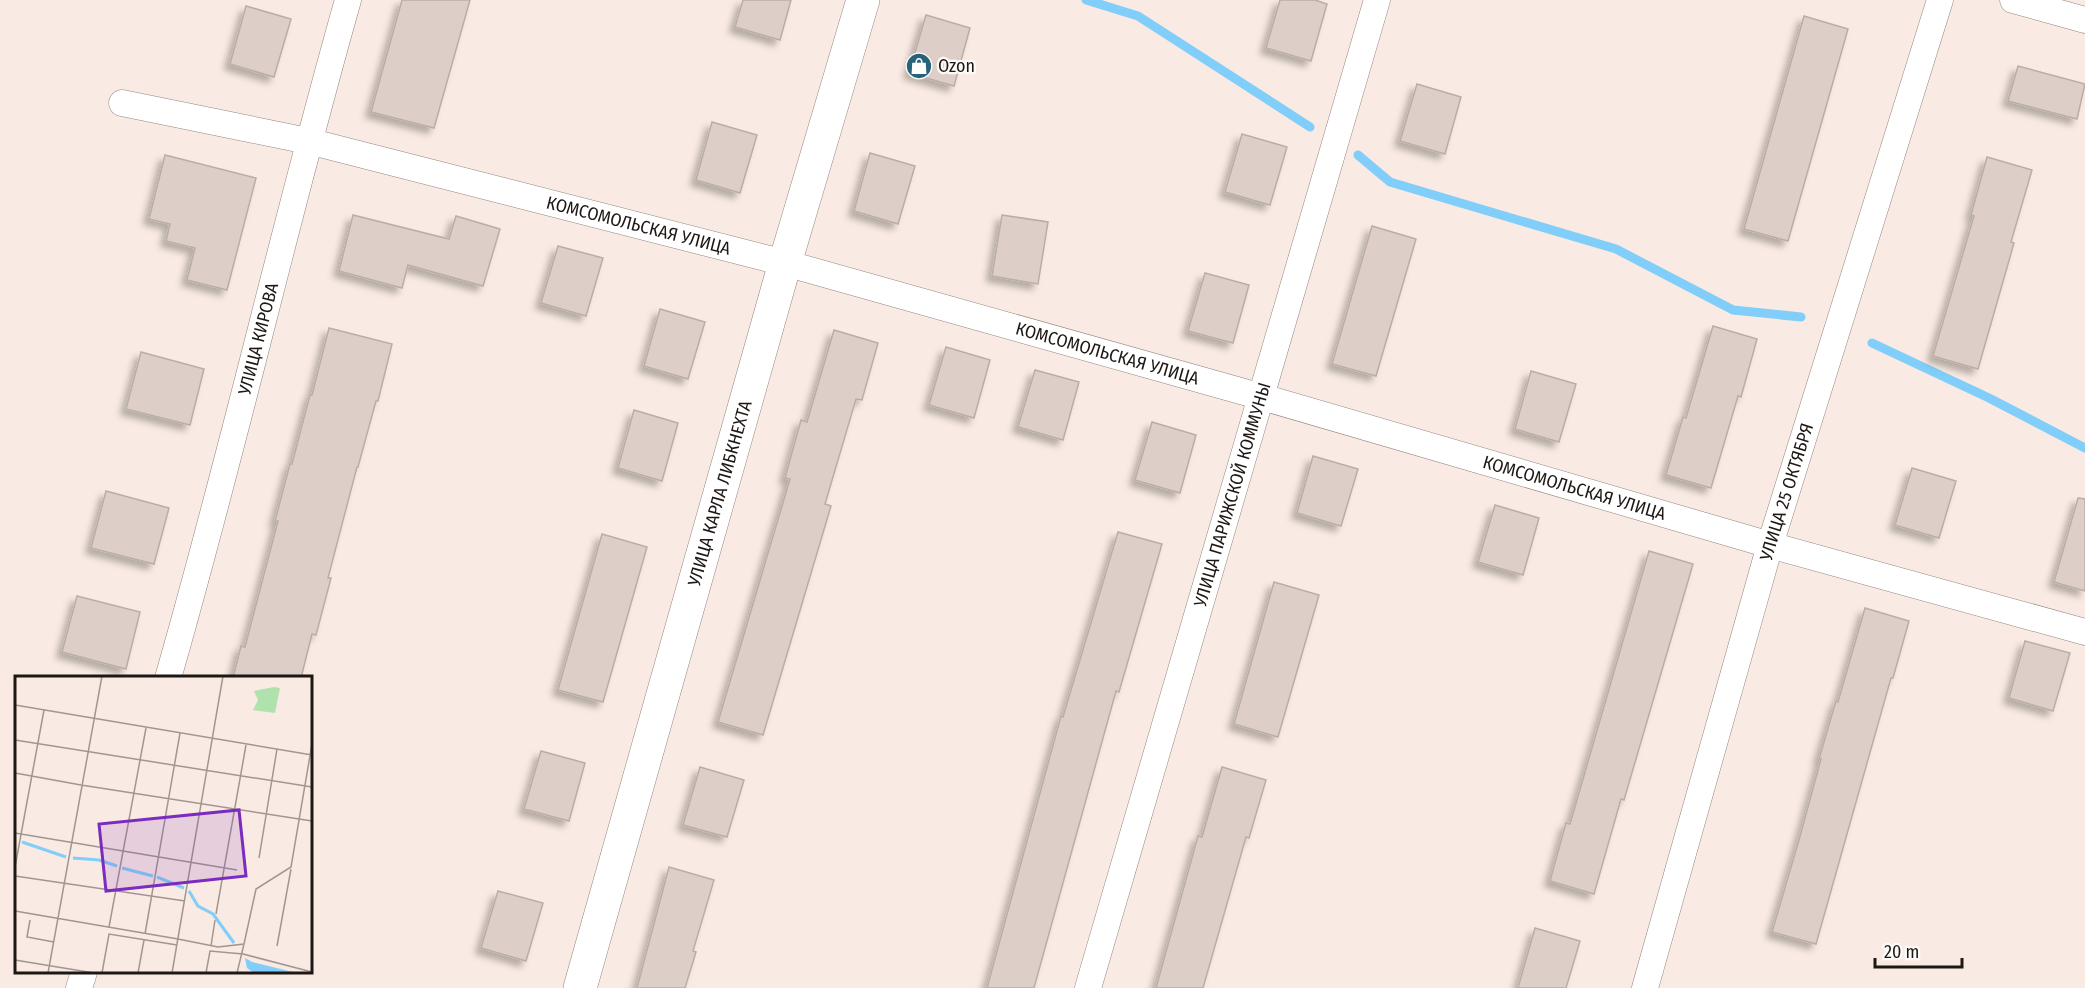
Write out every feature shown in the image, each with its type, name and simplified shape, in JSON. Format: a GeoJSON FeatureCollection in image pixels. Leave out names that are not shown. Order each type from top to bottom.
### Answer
{"type":"FeatureCollection","features":[{"type":"Feature","properties":{"kind":"main road","name":"УЛИЦА КАРЛА ЛИБКНЕХТА"},"geometry":{"type":"LineString","coordinates":[[580,988],[785,263],[863,0]]}},
{"type":"Feature","properties":{"kind":"street","name":"УЛИЦА КИРОВА"},"geometry":{"type":"LineString","coordinates":[[169,676],[196,580],[308,141],[348,0]]}},
{"type":"Feature","properties":{"kind":"street","name":"УЛИЦА ПАРИЖСКОЙ КОММУНЫ"},"geometry":{"type":"LineString","coordinates":[[1088,988],[1377,0]]}},
{"type":"Feature","properties":{"kind":"street","name":"УЛИЦА 25 ОКТЯБРЯ"},"geometry":{"type":"LineString","coordinates":[[1645,988],[1770,545],[1940,0]]}},
{"type":"Feature","properties":{"kind":"street"},"geometry":{"type":"LineString","coordinates":[[2013,0],[2085,20]]}},
{"type":"Feature","properties":{"kind":"street","name":"КОМСОМОЛЬСКАЯ УЛИЦА"},"geometry":{"type":"LineString","coordinates":[[122,103],[308,141],[785,263],[2085,633]]}},
{"type":"Feature","properties":{"kind":"street"},"geometry":{"type":"LineString","coordinates":[[79,988],[84,973]]}},
{"type":"Feature","properties":{"kind":"building"},"geometry":{"type":"Polygon","coordinates":[[[402,0],[470,0],[434,128],[371,112],[402,0]]]}},
{"type":"Feature","properties":{"kind":"building"},"geometry":{"type":"Polygon","coordinates":[[[743,0],[791,0],[780,40],[735,27],[743,0]]]}},
{"type":"Feature","properties":{"kind":"building"},"geometry":{"type":"Polygon","coordinates":[[[1280,0],[1315,0],[1327,4],[1311,61],[1266,48],[1280,0]]]}},
{"type":"Feature","properties":{"kind":"building"},"geometry":{"type":"Polygon","coordinates":[[[246,6],[291,19],[274,77],[230,64],[246,6]]]}},
{"type":"Feature","properties":{"kind":"building"},"geometry":{"type":"Polygon","coordinates":[[[926,15],[970,28],[954,86],[909,73],[926,15]]]}},
{"type":"Feature","properties":{"kind":"building"},"geometry":{"type":"Polygon","coordinates":[[[1804,16],[1848,29],[1788,241],[1744,229],[1804,16]]]}},
{"type":"Feature","properties":{"kind":"building"},"geometry":{"type":"Polygon","coordinates":[[[2018,66],[2085,84],[2077,119],[2008,101],[2018,66]]]}},
{"type":"Feature","properties":{"kind":"building"},"geometry":{"type":"Polygon","coordinates":[[[1417,84],[1461,97],[1445,154],[1400,141],[1417,84]]]}},
{"type":"Feature","properties":{"kind":"building"},"geometry":{"type":"Polygon","coordinates":[[[712,122],[757,135],[740,193],[696,180],[712,122]]]}},
{"type":"Feature","properties":{"kind":"building"},"geometry":{"type":"Polygon","coordinates":[[[1242,134],[1287,147],[1270,205],[1225,192],[1242,134]]]}},
{"type":"Feature","properties":{"kind":"building"},"geometry":{"type":"Polygon","coordinates":[[[870,153],[915,166],[898,224],[854,211],[870,153]]]}},
{"type":"Feature","properties":{"kind":"building"},"geometry":{"type":"Polygon","coordinates":[[[165,155],[256,178],[227,290],[187,280],[195,248],[166,241],[170,224],[149,219],[165,155]]]}},
{"type":"Feature","properties":{"kind":"building"},"geometry":{"type":"Polygon","coordinates":[[[1987,157],[2032,170],[1978,369],[1933,356],[1974,216],[1971,215],[1987,157]]]}},
{"type":"Feature","properties":{"kind":"building"},"geometry":{"type":"Polygon","coordinates":[[[353,215],[449,239],[456,216],[500,229],[483,286],[408,265],[402,288],[339,271],[353,215]]]}},
{"type":"Feature","properties":{"kind":"building"},"geometry":{"type":"Polygon","coordinates":[[[1002,215],[1048,222],[1038,284],[992,276],[1002,215]]]}},
{"type":"Feature","properties":{"kind":"building"},"geometry":{"type":"Polygon","coordinates":[[[1372,226],[1416,239],[1376,376],[1332,364],[1372,226]]]}},
{"type":"Feature","properties":{"kind":"building"},"geometry":{"type":"Polygon","coordinates":[[[558,246],[603,258],[586,316],[541,303],[558,246]]]}},
{"type":"Feature","properties":{"kind":"building"},"geometry":{"type":"Polygon","coordinates":[[[1205,273],[1249,285],[1233,343],[1188,331],[1205,273]]]}},
{"type":"Feature","properties":{"kind":"building"},"geometry":{"type":"Polygon","coordinates":[[[660,309],[705,322],[688,379],[644,366],[660,309]]]}},
{"type":"Feature","properties":{"kind":"building"},"geometry":{"type":"Polygon","coordinates":[[[1713,326],[1757,339],[1741,397],[1738,396],[1711,488],[1666,475],[1683,417],[1686,418],[1713,326]]]}},
{"type":"Feature","properties":{"kind":"building"},"geometry":{"type":"Polygon","coordinates":[[[329,328],[392,344],[328,578],[331,578],[316,635],[312,634],[302,676],[234,676],[241,646],[245,647],[278,521],[275,521],[290,464],[292,464],[310,395],[312,395],[329,328]]]}},
{"type":"Feature","properties":{"kind":"building"},"geometry":{"type":"Polygon","coordinates":[[[834,330],[878,343],[862,400],[856,399],[825,504],[831,506],[763,735],[718,722],[790,479],[785,478],[801,420],[807,422],[834,330]]]}},
{"type":"Feature","properties":{"kind":"building"},"geometry":{"type":"Polygon","coordinates":[[[946,347],[990,360],[974,418],[929,405],[946,347]]]}},
{"type":"Feature","properties":{"kind":"building"},"geometry":{"type":"Polygon","coordinates":[[[141,352],[204,369],[190,425],[126,409],[141,352]]]}},
{"type":"Feature","properties":{"kind":"building"},"geometry":{"type":"Polygon","coordinates":[[[1035,370],[1079,382],[1063,440],[1018,427],[1035,370]]]}},
{"type":"Feature","properties":{"kind":"building"},"geometry":{"type":"Polygon","coordinates":[[[1531,371],[1576,384],[1559,442],[1515,429],[1531,371]]]}},
{"type":"Feature","properties":{"kind":"building"},"geometry":{"type":"Polygon","coordinates":[[[634,410],[678,423],[662,481],[618,468],[634,410]]]}},
{"type":"Feature","properties":{"kind":"building"},"geometry":{"type":"Polygon","coordinates":[[[1152,422],[1196,435],[1180,493],[1135,480],[1152,422]]]}},
{"type":"Feature","properties":{"kind":"building"},"geometry":{"type":"Polygon","coordinates":[[[1313,456],[1358,469],[1341,526],[1297,513],[1313,456]]]}},
{"type":"Feature","properties":{"kind":"building"},"geometry":{"type":"Polygon","coordinates":[[[1912,468],[1956,481],[1939,538],[1895,525],[1912,468]]]}},
{"type":"Feature","properties":{"kind":"building"},"geometry":{"type":"Polygon","coordinates":[[[106,491],[169,508],[154,564],[91,548],[106,491]]]}},
{"type":"Feature","properties":{"kind":"building"},"geometry":{"type":"Polygon","coordinates":[[[2078,498],[2085,499],[2085,591],[2054,582],[2078,498]]]}},
{"type":"Feature","properties":{"kind":"building"},"geometry":{"type":"Polygon","coordinates":[[[1495,505],[1539,518],[1523,575],[1478,562],[1495,505]]]}},
{"type":"Feature","properties":{"kind":"building"},"geometry":{"type":"Polygon","coordinates":[[[1118,532],[1162,544],[1119,692],[1116,691],[1034,988],[987,988],[1061,716],[1063,717],[1118,532]]]}},
{"type":"Feature","properties":{"kind":"building"},"geometry":{"type":"Polygon","coordinates":[[[602,534],[647,547],[603,702],[558,690],[602,534]]]}},
{"type":"Feature","properties":{"kind":"building"},"geometry":{"type":"Polygon","coordinates":[[[1649,551],[1693,564],[1594,894],[1550,881],[1566,823],[1570,824],[1649,551]]]}},
{"type":"Feature","properties":{"kind":"building"},"geometry":{"type":"Polygon","coordinates":[[[1274,582],[1319,595],[1278,737],[1234,724],[1274,582]]]}},
{"type":"Feature","properties":{"kind":"building"},"geometry":{"type":"Polygon","coordinates":[[[77,596],[140,612],[126,669],[62,652],[77,596]]]}},
{"type":"Feature","properties":{"kind":"building"},"geometry":{"type":"Polygon","coordinates":[[[1865,608],[1909,621],[1816,944],[1772,932],[1821,759],[1819,759],[1865,608]]]}},
{"type":"Feature","properties":{"kind":"building"},"geometry":{"type":"Polygon","coordinates":[[[2025,641],[2070,653],[2053,711],[2009,698],[2025,641]]]}},
{"type":"Feature","properties":{"kind":"building"},"geometry":{"type":"Polygon","coordinates":[[[541,751],[585,763],[569,821],[524,809],[541,751]]]}},
{"type":"Feature","properties":{"kind":"building"},"geometry":{"type":"Polygon","coordinates":[[[700,767],[744,780],[727,837],[683,825],[700,767]]]}},
{"type":"Feature","properties":{"kind":"building"},"geometry":{"type":"Polygon","coordinates":[[[1222,767],[1266,780],[1249,838],[1246,837],[1203,988],[1156,988],[1198,836],[1202,837],[1222,767]]]}},
{"type":"Feature","properties":{"kind":"building"},"geometry":{"type":"Polygon","coordinates":[[[669,867],[714,880],[693,951],[696,952],[685,988],[637,988],[669,867]]]}},
{"type":"Feature","properties":{"kind":"building"},"geometry":{"type":"Polygon","coordinates":[[[498,891],[543,903],[526,961],[481,948],[498,891]]]}},
{"type":"Feature","properties":{"kind":"building"},"geometry":{"type":"Polygon","coordinates":[[[1535,928],[1580,941],[1566,988],[1518,988],[1535,928]]]}},
{"type":"Feature","properties":{"kind":"waterway"},"geometry":{"type":"LineString","coordinates":[[1086,0],[1138,16],[1310,127]]}},
{"type":"Feature","properties":{"kind":"waterway"},"geometry":{"type":"LineString","coordinates":[[1358,155],[1390,182],[1616,249],[1733,310],[1801,317]]}},
{"type":"Feature","properties":{"kind":"waterway"},"geometry":{"type":"LineString","coordinates":[[1872,343],[1989,398],[2085,448]]}},
{"type":"Feature","properties":{"kind":"place","name":"Ozon"},"geometry":{"type":"Point","coordinates":[919,66]}}]}
